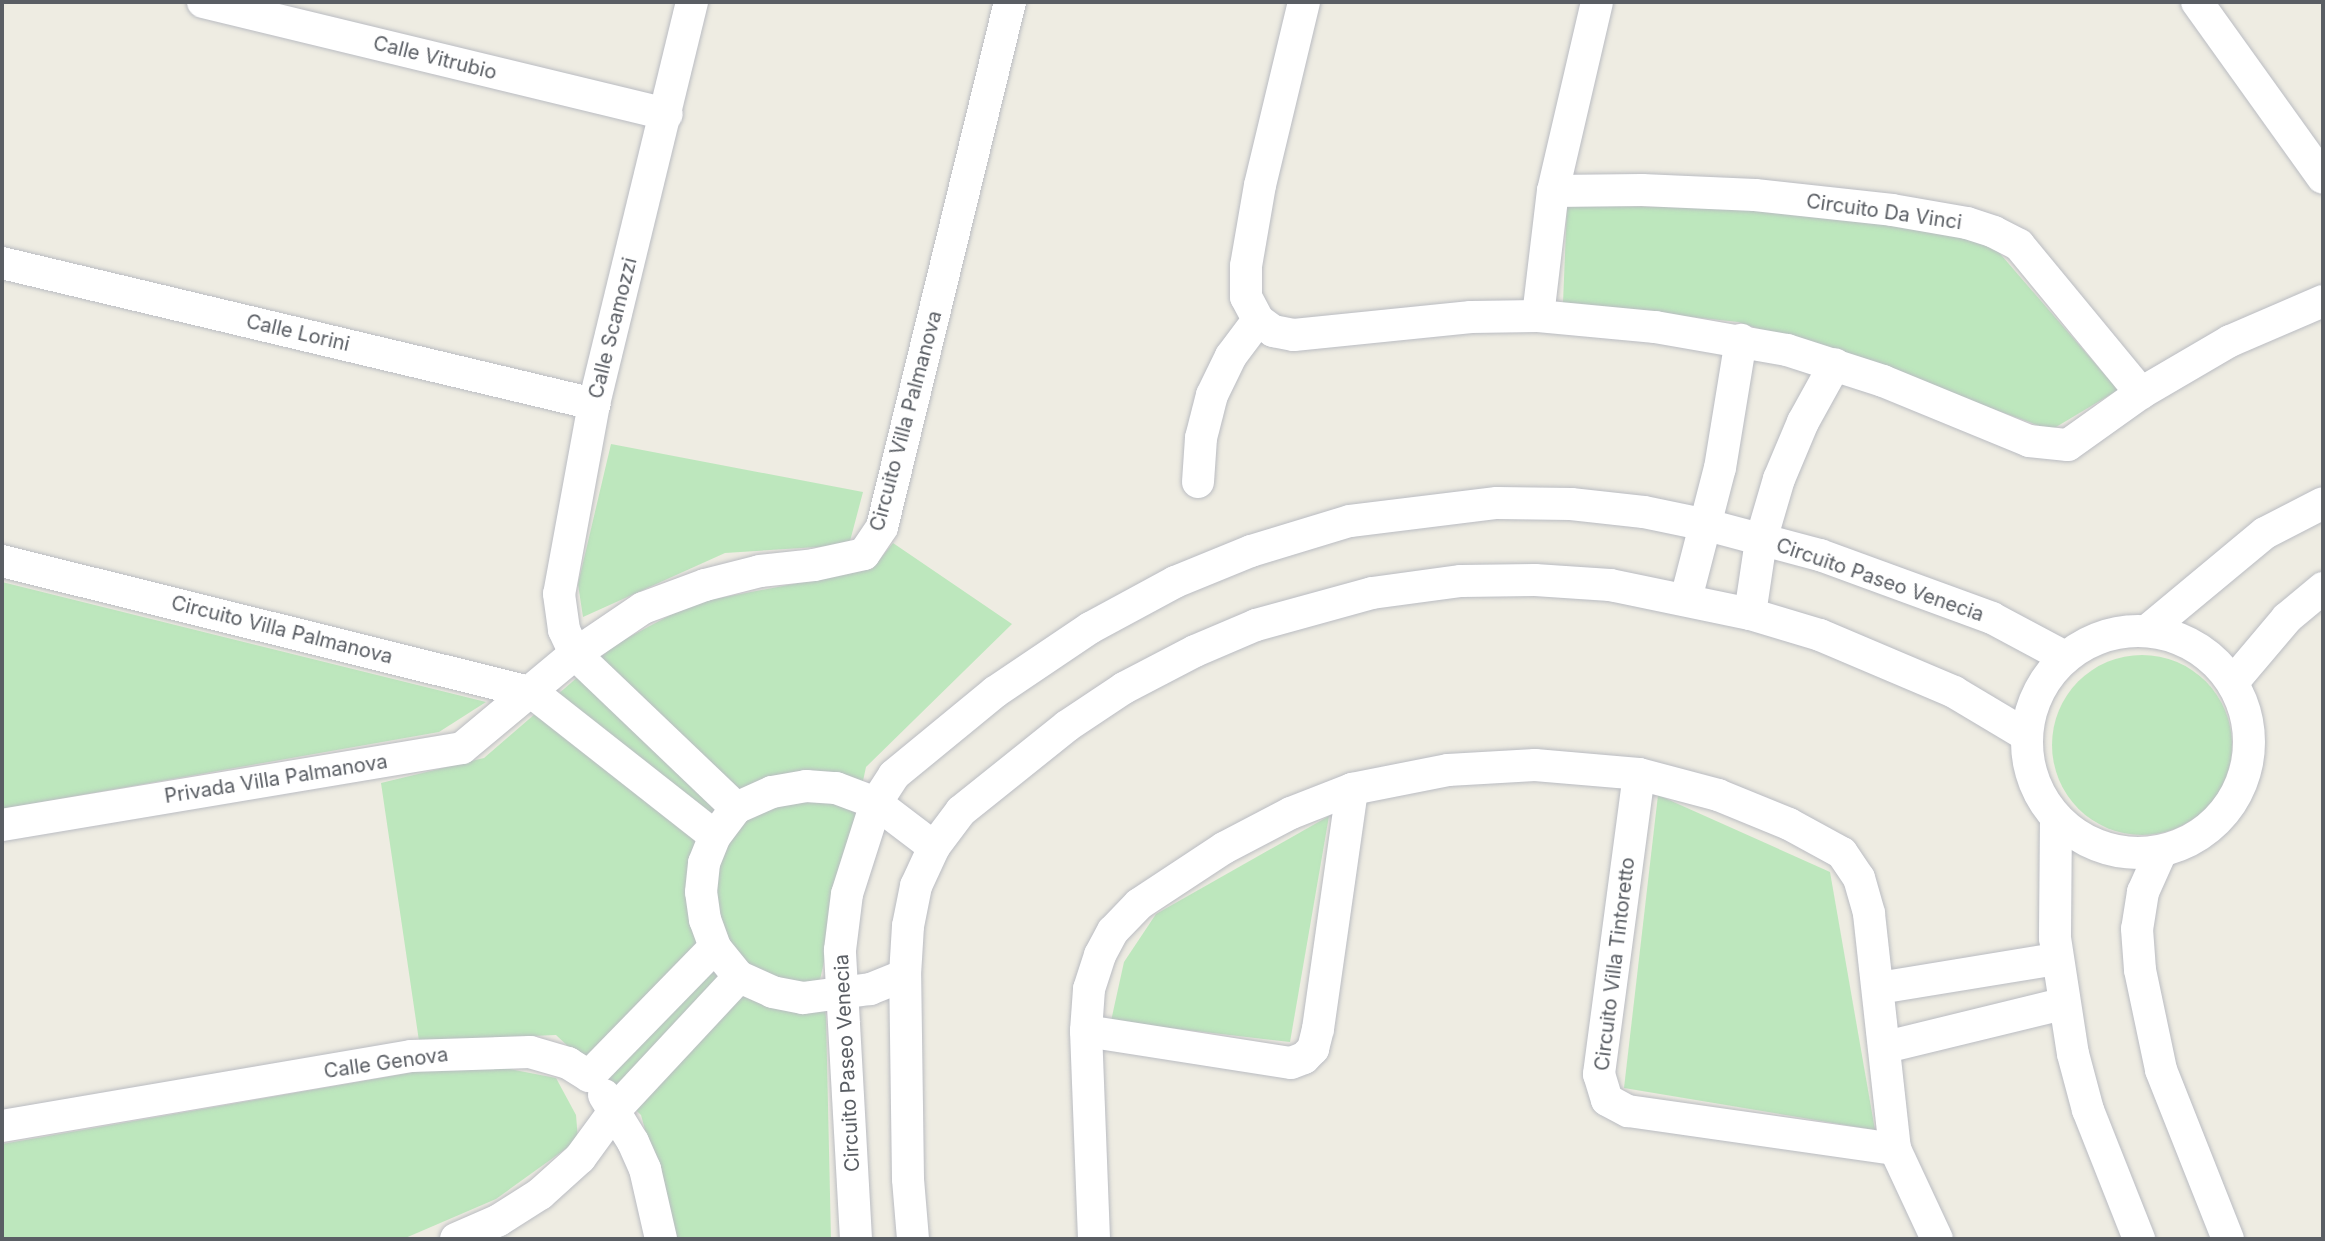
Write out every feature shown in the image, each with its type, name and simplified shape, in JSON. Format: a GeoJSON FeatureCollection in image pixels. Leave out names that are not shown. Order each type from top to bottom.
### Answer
{"type":"FeatureCollection","features":[{"type":"Feature","properties":{"kind":"street","name":"Calle Vitrubio"},"geometry":{"type":"LineString","coordinates":[[203,2],[667,114]]}},
{"type":"Feature","properties":{"kind":"street","name":"Calle Scamozzi"},"geometry":{"type":"LineString","coordinates":[[575,654],[564,630],[559,594],[594,404],[692,2]]}},
{"type":"Feature","properties":{"kind":"street","name":"Circuito Villa Palmanova"},"geometry":{"type":"LineString","coordinates":[[2,561],[533,693],[575,654],[643,608],[760,571],[814,565],[864,554],[882,527],[1010,2]]}},
{"type":"Feature","properties":{"kind":"street"},"geometry":{"type":"LineString","coordinates":[[1304,2],[1260,185],[1246,266],[1246,297],[1258,320],[1273,331],[1294,335],[1471,317],[1538,316],[1741,340],[1835,364],[2029,441],[2068,445],[2141,393],[2230,341],[2323,301]]}},
{"type":"Feature","properties":{"kind":"street"},"geometry":{"type":"LineString","coordinates":[[1538,316],[1553,191],[1597,2]]}},
{"type":"Feature","properties":{"kind":"street"},"geometry":{"type":"LineString","coordinates":[[2197,2],[2323,178]]}},
{"type":"Feature","properties":{"kind":"street","name":"Circuito Da Vinci"},"geometry":{"type":"LineString","coordinates":[[1553,191],[1755,195],[1892,210],[1967,223],[1994,232],[2019,245],[2141,393]]}},
{"type":"Feature","properties":{"kind":"street","name":"Calle Lorini"},"geometry":{"type":"LineString","coordinates":[[2,263],[594,404]]}},
{"type":"Feature","properties":{"kind":"street"},"geometry":{"type":"LineString","coordinates":[[1198,482],[1201,438],[1212,395],[1231,356],[1258,320]]}},
{"type":"Feature","properties":{"kind":"street"},"geometry":{"type":"LineString","coordinates":[[1686,599],[1707,525],[1729,421],[1741,340]]}},
{"type":"Feature","properties":{"kind":"street"},"geometry":{"type":"LineString","coordinates":[[1750,614],[1761,540],[1779,479],[1803,422],[1835,364]]}},
{"type":"Feature","properties":{"kind":"street","name":"Circuito Paseo Venecia"},"geometry":{"type":"LineString","coordinates":[[856,1239],[840,950],[847,894],[876,803],[894,775],[995,692],[1090,628],[1175,582],[1251,551],[1350,521],[1497,503],[1571,504],[1644,512],[1820,555],[1992,618],[2065,657]]}},
{"type":"Feature","properties":{"kind":"street"},"geometry":{"type":"LineString","coordinates":[[2148,630],[2265,533],[2323,503]]}},
{"type":"Feature","properties":{"kind":"street"},"geometry":{"type":"LineString","coordinates":[[913,1239],[905,975],[908,926],[916,886],[934,847],[961,811],[1067,726],[1124,688],[1195,651],[1256,625],[1372,593],[1461,581],[1535,580],[1610,585],[1750,614],[1820,635],[1954,692],[2026,735]]}},
{"type":"Feature","properties":{"kind":"street"},"geometry":{"type":"LineString","coordinates":[[2233,682],[2287,618],[2323,588]]}},
{"type":"Feature","properties":{"kind":"street"},"geometry":{"type":"LineString","coordinates":[[2148,630],[2181,638],[2201,650],[2233,682],[2247,716],[2250,753],[2240,788],[2220,820],[2191,842],[2161,852],[2128,855],[2101,849],[2076,836],[2056,818],[2033,780],[2026,735],[2032,705],[2046,679],[2065,657],[2090,641],[2118,631],[2148,630]]}},
{"type":"Feature","properties":{"kind":"street"},"geometry":{"type":"LineString","coordinates":[[575,654],[736,808]]}},
{"type":"Feature","properties":{"kind":"street"},"geometry":{"type":"LineString","coordinates":[[533,693],[715,836]]}},
{"type":"Feature","properties":{"kind":"street","name":"Privada Villa Palmanova"},"geometry":{"type":"LineString","coordinates":[[2,825],[462,748],[533,693]]}},
{"type":"Feature","properties":{"kind":"street"},"geometry":{"type":"LineString","coordinates":[[1094,1239],[1086,1031],[1089,989],[1100,955],[1113,931],[1139,904],[1224,848],[1291,813],[1352,789],[1448,770],[1535,765],[1639,774],[1718,795],[1789,824],[1842,853],[1859,878],[1866,902],[1886,1047],[1895,1149],[1937,1239]]}},
{"type":"Feature","properties":{"kind":"street","name":"Circuito Villa Tintoretto"},"geometry":{"type":"LineString","coordinates":[[1639,774],[1599,1074],[1607,1100],[1628,1111],[1895,1149]]}},
{"type":"Feature","properties":{"kind":"street"},"geometry":{"type":"LineString","coordinates":[[905,975],[870,989],[803,998],[773,992],[739,977],[715,947],[705,920],[701,892],[704,863],[715,836],[736,808],[772,792],[806,786],[836,788],[876,803],[934,847]]}},
{"type":"Feature","properties":{"kind":"street"},"geometry":{"type":"LineString","coordinates":[[1086,1031],[1291,1063],[1304,1058],[1313,1049],[1318,1029],[1352,789]]}},
{"type":"Feature","properties":{"kind":"street"},"geometry":{"type":"LineString","coordinates":[[2056,818],[2053,889],[2063,1004],[2088,1110],[2139,1239]]}},
{"type":"Feature","properties":{"kind":"street"},"geometry":{"type":"LineString","coordinates":[[2161,852],[2143,892],[2137,929],[2140,970],[2161,1070],[2228,1239]]}},
{"type":"Feature","properties":{"kind":"street"},"geometry":{"type":"LineString","coordinates":[[661,1239],[645,1169],[615,1110],[589,1076],[715,947]]}},
{"type":"Feature","properties":{"kind":"street"},"geometry":{"type":"LineString","coordinates":[[1879,988],[2057,959]]}},
{"type":"Feature","properties":{"kind":"street"},"geometry":{"type":"LineString","coordinates":[[456,1239],[499,1220],[540,1194],[580,1158],[615,1110],[739,977]]}},
{"type":"Feature","properties":{"kind":"street"},"geometry":{"type":"LineString","coordinates":[[1886,1047],[2063,1004]]}},
{"type":"Feature","properties":{"kind":"street","name":"Calle Genova"},"geometry":{"type":"LineString","coordinates":[[2,1126],[411,1056],[530,1052],[568,1063],[589,1076]]}},
{"type":"Feature","properties":{"kind":"green space"},"geometry":{"type":"Polygon","coordinates":[[[1567,205],[1758,209],[1949,233],[1996,249],[2118,390],[2051,430],[1885,370],[1738,322],[1563,303],[1567,205]]]}},
{"type":"Feature","properties":{"kind":"green space"},"geometry":{"type":"Polygon","coordinates":[[[611,444],[863,492],[849,545],[725,553],[583,617],[578,584],[611,444]]]}},
{"type":"Feature","properties":{"kind":"green space"},"geometry":{"type":"Polygon","coordinates":[[[893,543],[1012,624],[866,767],[820,980],[826,1017],[831,1239],[675,1239],[641,1115],[556,1035],[419,1041],[381,783],[484,758],[616,644],[693,603],[872,569],[893,543]]]}},
{"type":"Feature","properties":{"kind":"green space"},"geometry":{"type":"Polygon","coordinates":[[[2,582],[486,702],[439,732],[2,809],[2,582]]]}},
{"type":"Feature","properties":{"kind":"green space"},"geometry":{"type":"Polygon","coordinates":[[[2142,655],[2177,661],[2206,681],[2226,710],[2232,745],[2226,780],[2206,809],[2177,829],[2142,835],[2107,829],[2078,809],[2058,780],[2052,745],[2058,710],[2078,681],[2107,661],[2142,655]]]}},
{"type":"Feature","properties":{"kind":"green space"},"geometry":{"type":"Polygon","coordinates":[[[1658,795],[1830,872],[1875,1130],[1624,1088],[1658,795]]]}},
{"type":"Feature","properties":{"kind":"green space"},"geometry":{"type":"Polygon","coordinates":[[[1329,816],[1290,1042],[1111,1021],[1124,962],[1156,914],[1329,816]]]}},
{"type":"Feature","properties":{"kind":"green space"},"geometry":{"type":"Polygon","coordinates":[[[472,1062],[556,1078],[576,1115],[578,1140],[496,1199],[403,1239],[2,1239],[2,1144],[472,1062]]]}}]}
